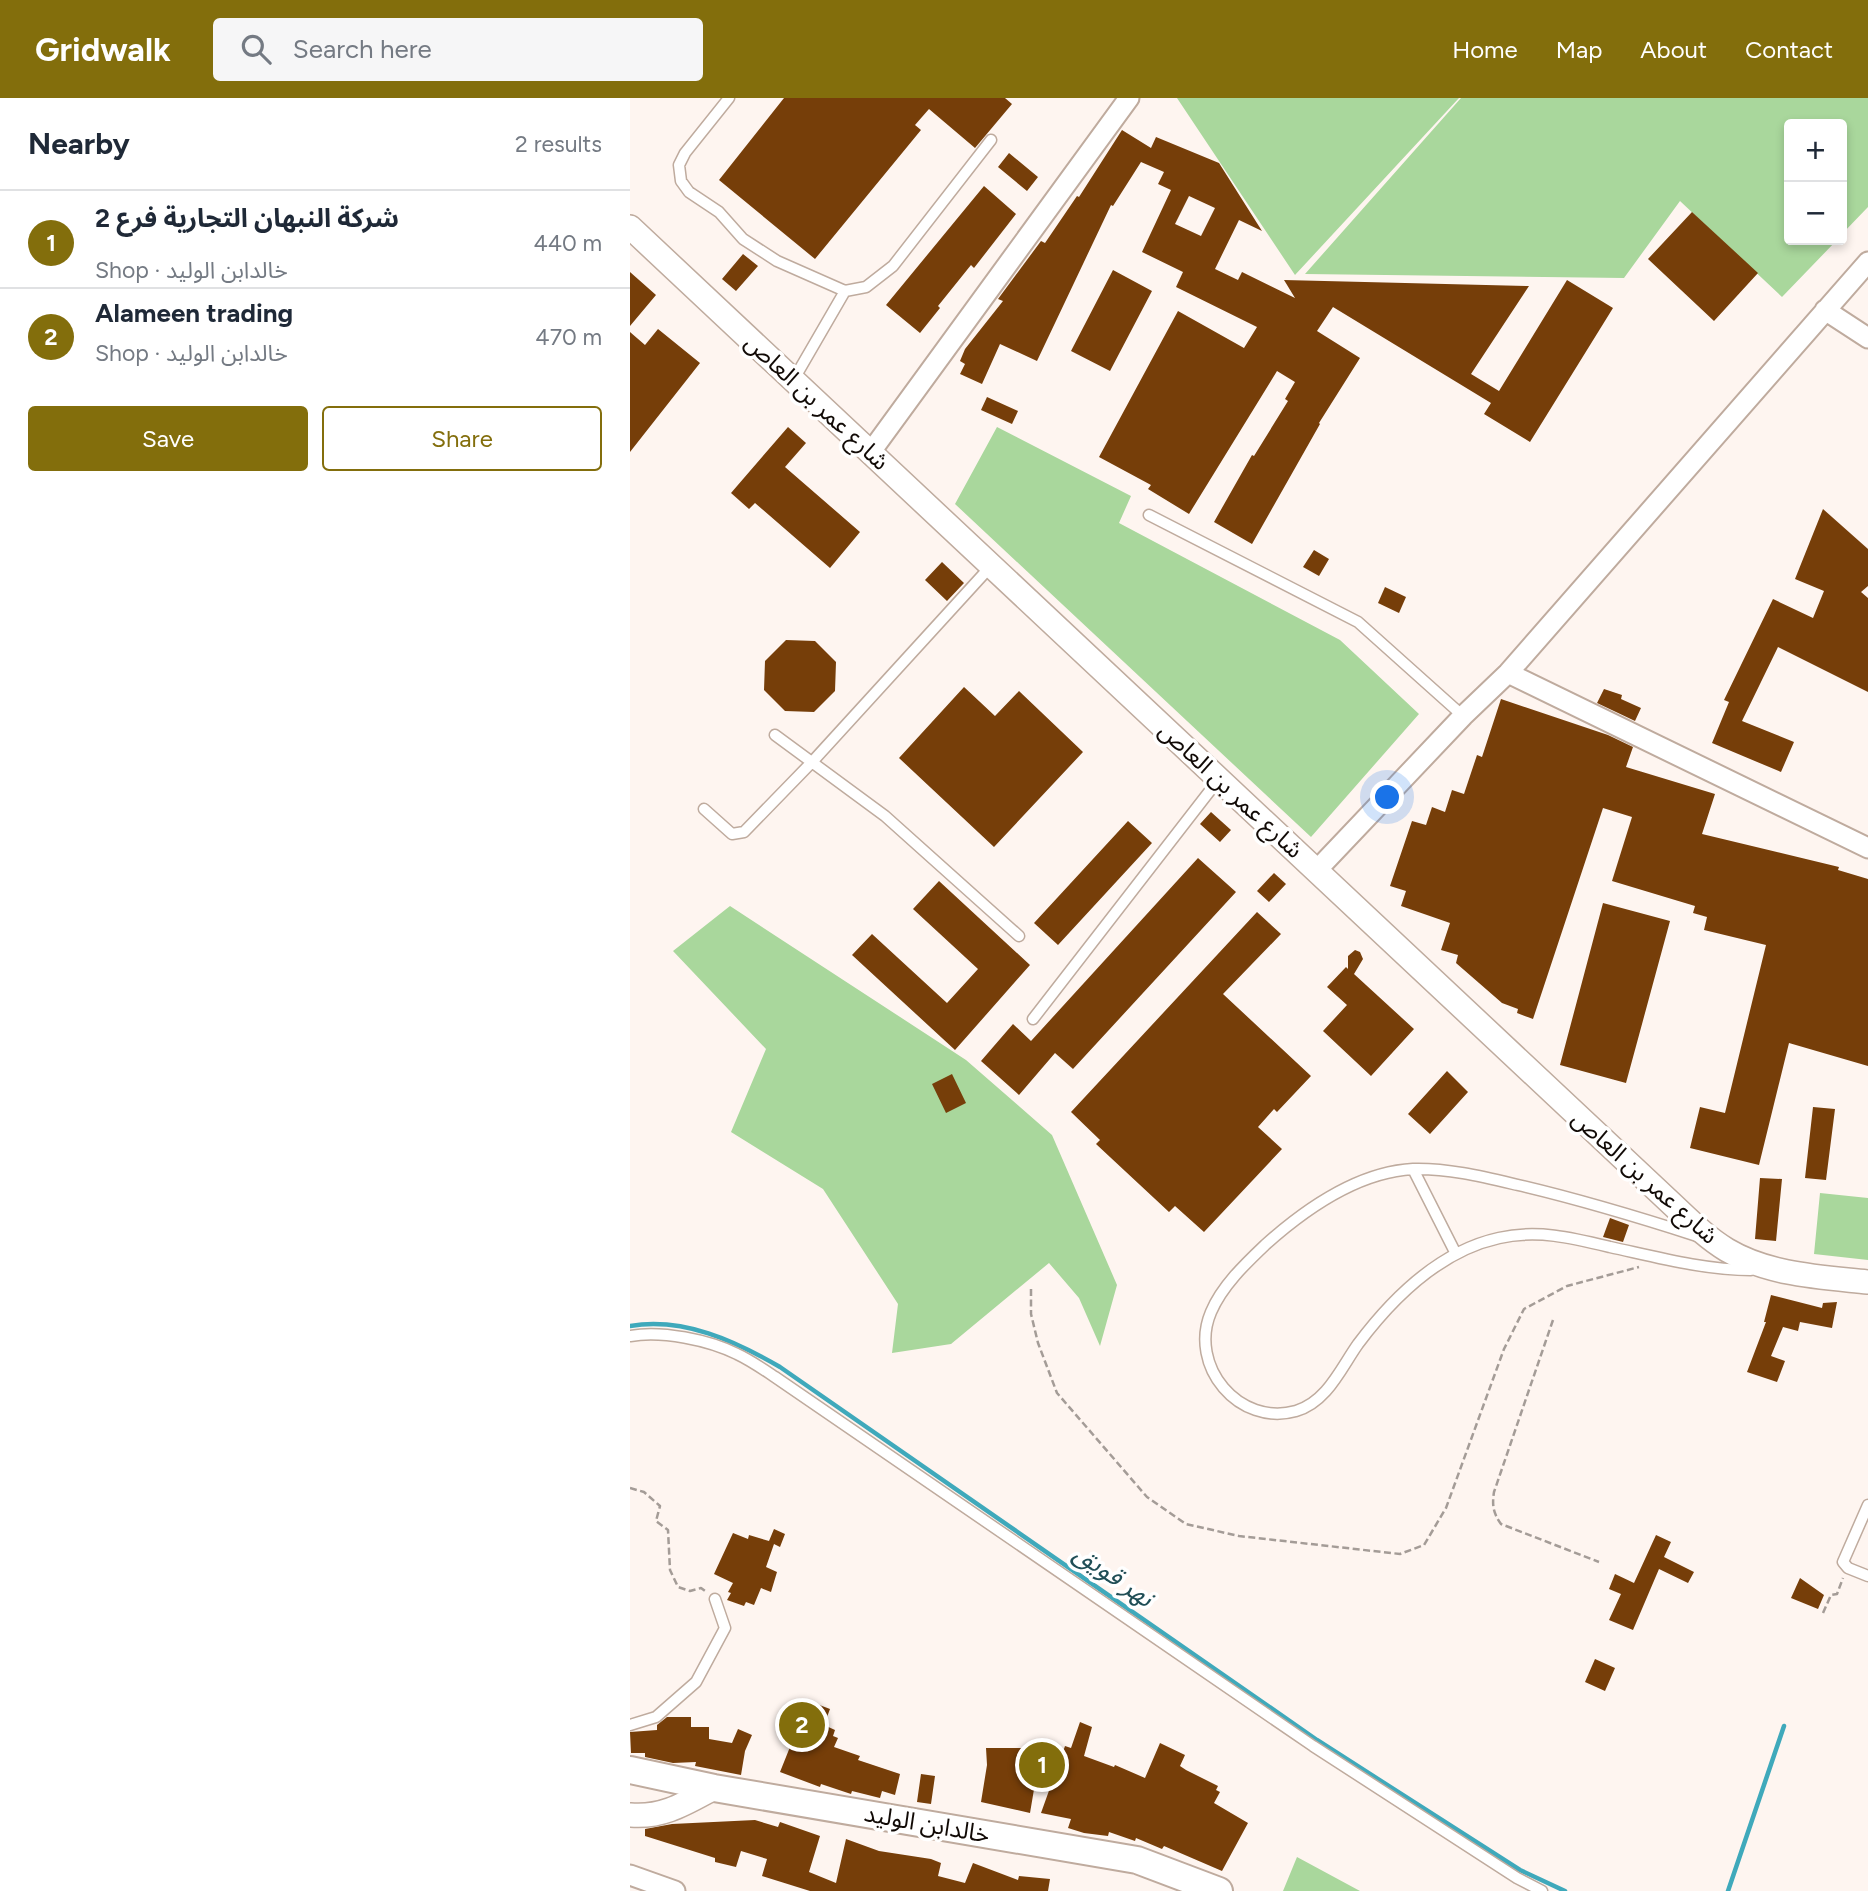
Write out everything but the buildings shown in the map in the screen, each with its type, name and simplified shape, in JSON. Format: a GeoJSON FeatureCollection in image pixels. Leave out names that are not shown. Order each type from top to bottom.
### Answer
{"type":"FeatureCollection","features":[{"type":"Feature","properties":{"kind":"main road","name":"خالدابن الوليد"},"geometry":{"type":"LineString","coordinates":[[630,1770],[714,1788],[1137,1860],[1219,1891]]}},
{"type":"Feature","properties":{"kind":"street"},"geometry":{"type":"LineString","coordinates":[[870,453],[1129,98]]}},
{"type":"Feature","properties":{"kind":"street","name":"شارع عمر بن العاص"},"geometry":{"type":"LineString","coordinates":[[630,228],[1715,1242],[1748,1261],[1773,1268],[1868,1282]]}},
{"type":"Feature","properties":{"kind":"street"},"geometry":{"type":"LineString","coordinates":[[1316,871],[1463,716],[1508,673],[1868,262]]}},
{"type":"Feature","properties":{"kind":"street"},"geometry":{"type":"LineString","coordinates":[[1825,310],[1868,338]]}},
{"type":"Feature","properties":{"kind":"street"},"geometry":{"type":"LineString","coordinates":[[1508,673],[1868,848]]}},
{"type":"Feature","properties":{"kind":"street"},"geometry":{"type":"LineString","coordinates":[[630,1815],[647,1817],[672,1811],[714,1788]]}},
{"type":"Feature","properties":{"kind":"street"},"geometry":{"type":"LineString","coordinates":[[630,1875],[675,1891]]}},
{"type":"Feature","properties":{"kind":"lane"},"geometry":{"type":"LineString","coordinates":[[729,98],[685,153],[679,165],[681,181],[689,192],[719,212],[743,239],[776,261],[845,291],[866,287],[893,266],[991,140]]}},
{"type":"Feature","properties":{"kind":"lane"},"geometry":{"type":"LineString","coordinates":[[793,380],[845,291]]}},
{"type":"Feature","properties":{"kind":"lane"},"geometry":{"type":"LineString","coordinates":[[1149,514],[1358,622],[1463,716]]}},
{"type":"Feature","properties":{"kind":"lane"},"geometry":{"type":"LineString","coordinates":[[704,809],[727,831],[738,834],[744,832],[813,761],[991,566]]}},
{"type":"Feature","properties":{"kind":"lane"},"geometry":{"type":"LineString","coordinates":[[775,735],[885,816],[1019,936]]}},
{"type":"Feature","properties":{"kind":"lane"},"geometry":{"type":"LineString","coordinates":[[1032,1019],[1219,778]]}},
{"type":"Feature","properties":{"kind":"lane"},"geometry":{"type":"LineString","coordinates":[[1715,1242],[1620,1212],[1511,1183],[1456,1172],[1413,1169],[1368,1180],[1343,1191],[1298,1218],[1257,1252],[1222,1293],[1210,1314],[1205,1342],[1211,1370],[1227,1394],[1252,1409],[1280,1413],[1308,1407],[1326,1391],[1388,1308],[1420,1278],[1455,1252],[1501,1237],[1521,1234],[1566,1236],[1729,1269],[1773,1268]]}},
{"type":"Feature","properties":{"kind":"lane"},"geometry":{"type":"LineString","coordinates":[[1413,1169],[1455,1252]]}},
{"type":"Feature","properties":{"kind":"lane"},"geometry":{"type":"LineString","coordinates":[[630,1336],[642,1333],[690,1338],[737,1353],[1313,1746],[1517,1878],[1542,1891]]}},
{"type":"Feature","properties":{"kind":"lane"},"geometry":{"type":"LineString","coordinates":[[1868,1505],[1843,1562],[1848,1569],[1868,1576]]}},
{"type":"Feature","properties":{"kind":"lane"},"geometry":{"type":"LineString","coordinates":[[630,1725],[656,1717],[696,1682],[725,1628],[715,1599]]}},
{"type":"Feature","properties":{"kind":"path"},"geometry":{"type":"LineString","coordinates":[[1031,1289],[1031,1314],[1038,1343],[1057,1393],[1147,1497],[1186,1524],[1239,1536],[1399,1554],[1424,1545],[1446,1508],[1504,1349],[1524,1308],[1567,1286],[1670,1259]]}},
{"type":"Feature","properties":{"kind":"path"},"geometry":{"type":"LineString","coordinates":[[1553,1320],[1492,1504],[1495,1515],[1502,1524],[1599,1562]]}},
{"type":"Feature","properties":{"kind":"path"},"geometry":{"type":"LineString","coordinates":[[630,1488],[644,1492],[660,1506],[656,1521],[668,1530],[670,1570],[678,1587],[690,1591],[701,1588],[715,1599]]}},
{"type":"Feature","properties":{"kind":"path"},"geometry":{"type":"LineString","coordinates":[[1823,1613],[1831,1595],[1837,1594],[1848,1569]]}},
{"type":"Feature","properties":{"kind":"green space"},"geometry":{"type":"Polygon","coordinates":[[[1177,98],[1459,98],[1295,275],[1177,98]]]}},
{"type":"Feature","properties":{"kind":"green space"},"geometry":{"type":"Polygon","coordinates":[[[1461,98],[1868,98],[1868,207],[1847,229],[1847,119],[1784,119],[1784,245],[1832,245],[1782,297],[1680,201],[1624,278],[1305,274],[1461,98]]]}},
{"type":"Feature","properties":{"kind":"green space"},"geometry":{"type":"Polygon","coordinates":[[[997,427],[1131,496],[1119,523],[1340,640],[1419,714],[1311,837],[955,504],[997,427]]]}},
{"type":"Feature","properties":{"kind":"green space"},"geometry":{"type":"Polygon","coordinates":[[[730,906],[966,1060],[1052,1135],[1117,1285],[1100,1346],[1079,1298],[1049,1263],[951,1344],[892,1353],[898,1304],[823,1189],[731,1132],[766,1049],[673,951],[730,906]]]}},
{"type":"Feature","properties":{"kind":"green space"},"geometry":{"type":"Polygon","coordinates":[[[1820,1193],[1868,1198],[1868,1260],[1814,1254],[1820,1193]]]}},
{"type":"Feature","properties":{"kind":"green space"},"geometry":{"type":"Polygon","coordinates":[[[1297,1857],[1360,1891],[1283,1891],[1297,1857]]]}},
{"type":"Feature","properties":{"kind":"waterway","name":"نهر قويق"},"geometry":{"type":"LineString","coordinates":[[630,1326],[670,1325],[708,1333],[745,1348],[780,1367],[1317,1740],[1520,1870],[1565,1891]]}},
{"type":"Feature","properties":{"kind":"waterway"},"geometry":{"type":"LineString","coordinates":[[1728,1891],[1784,1726]]}},
{"type":"Feature","properties":{"kind":"place","name":"Alameen trading"},"geometry":{"type":"Point","coordinates":[802,1725]}},
{"type":"Feature","properties":{"kind":"place","name":"شركة النبهان التجارية فرع 2"},"geometry":{"type":"Point","coordinates":[1042,1765]}}]}
